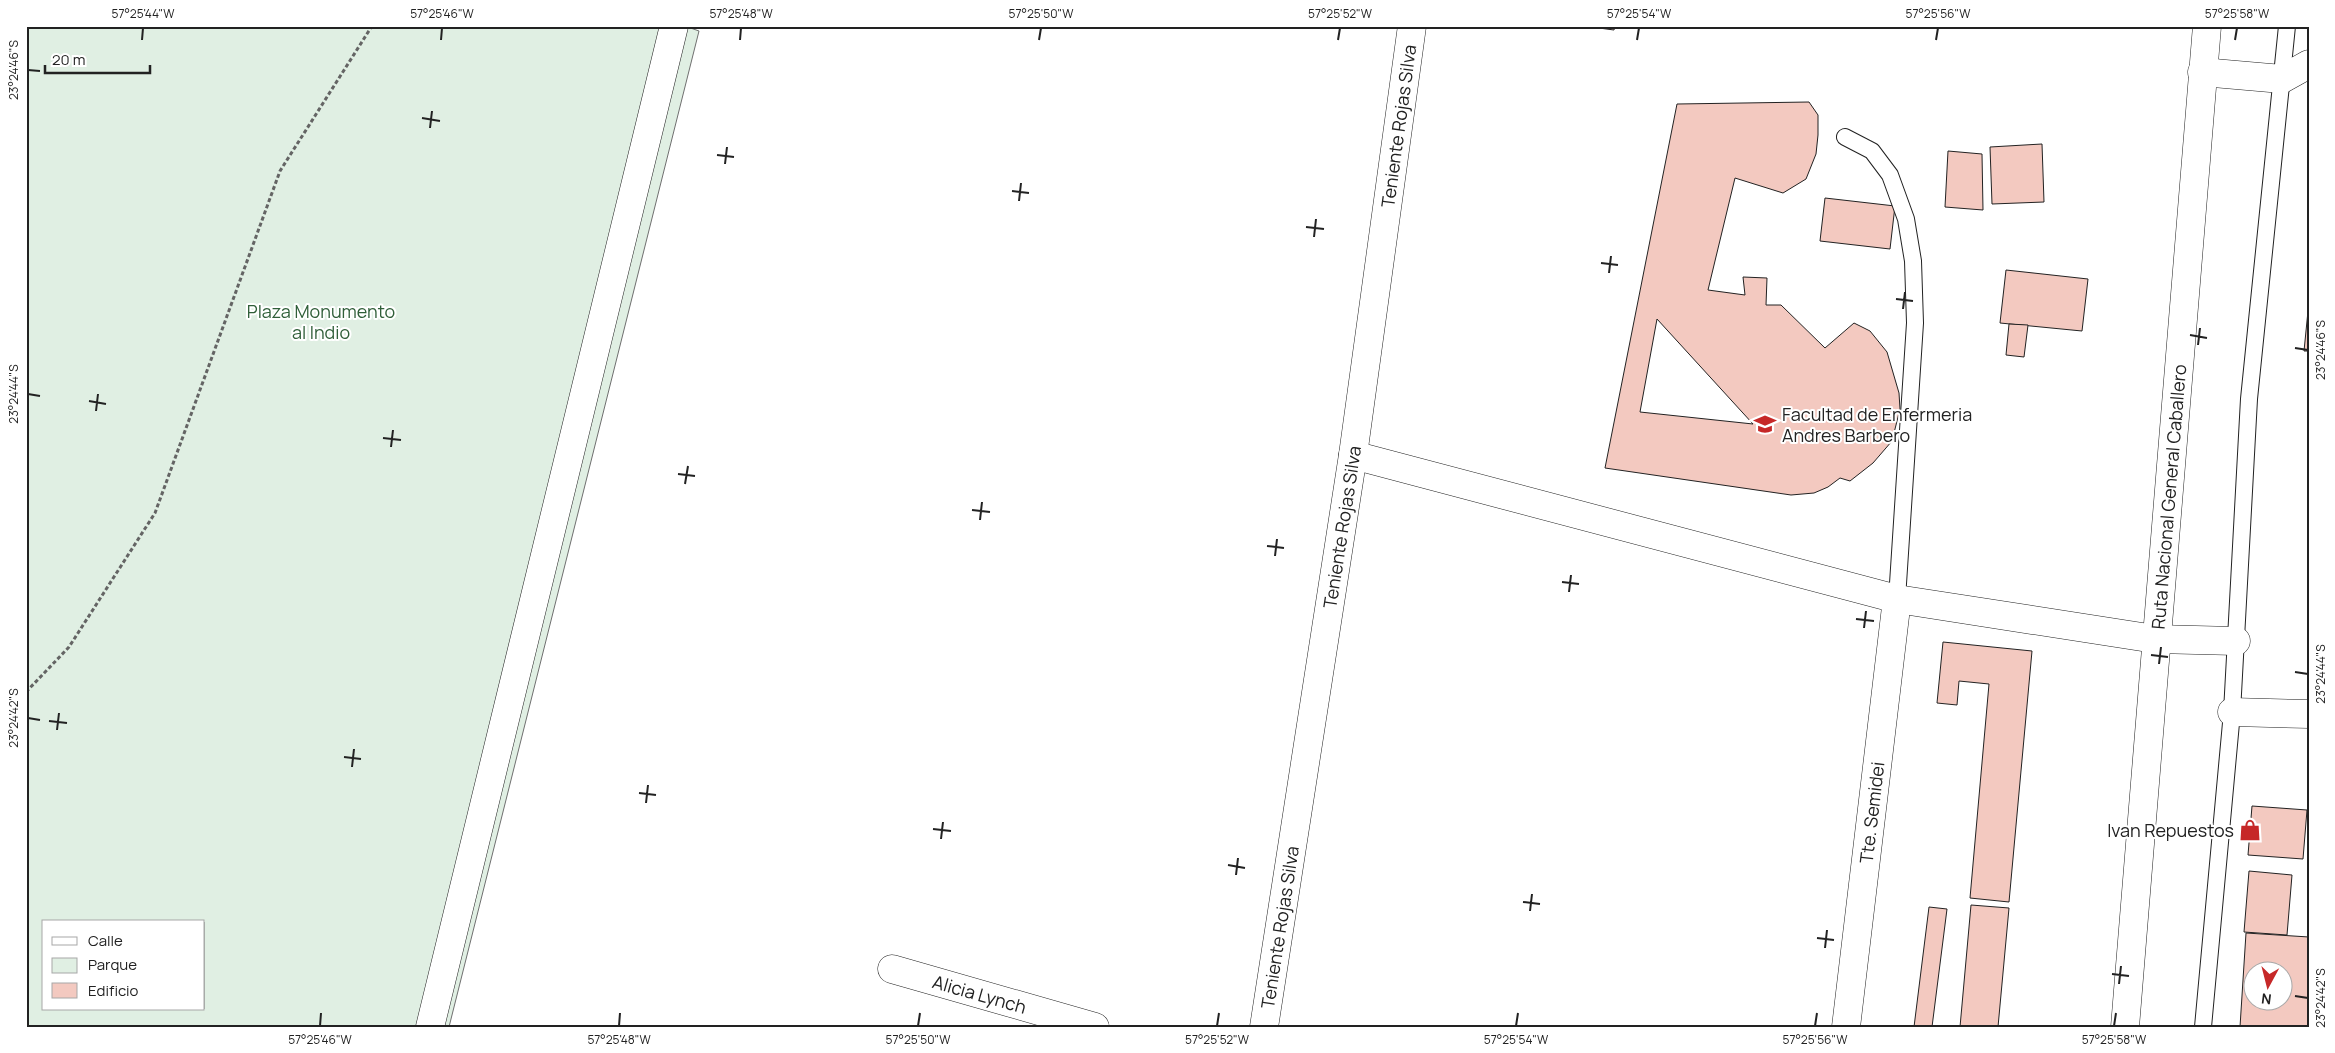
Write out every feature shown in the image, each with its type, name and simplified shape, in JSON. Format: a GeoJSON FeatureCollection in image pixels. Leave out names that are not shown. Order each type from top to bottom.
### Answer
{"type":"FeatureCollection","features":[{"type":"Feature","properties":{"kind":"main road"},"geometry":{"type":"LineString","coordinates":[[430,1027],[674,26]]}},
{"type":"Feature","properties":{"kind":"main road","name":"Teniente Rojas Silva"},"geometry":{"type":"LineString","coordinates":[[1264,1027],[1353,455],[1412,26]]}},
{"type":"Feature","properties":{"kind":"main road","name":"Ruta Nacional General Caballero"},"geometry":{"type":"LineString","coordinates":[[2125,1027],[2155,639],[2207,26]]}},
{"type":"Feature","properties":{"kind":"main road"},"geometry":{"type":"LineString","coordinates":[[2202,72],[2282,79],[2309,64]]}},
{"type":"Feature","properties":{"kind":"main road"},"geometry":{"type":"LineString","coordinates":[[1353,455],[1896,598],[2155,639],[2236,641]]}},
{"type":"Feature","properties":{"kind":"main road","name":"Tte. Semidei"},"geometry":{"type":"LineString","coordinates":[[1846,1027],[1896,598]]}},
{"type":"Feature","properties":{"kind":"main road"},"geometry":{"type":"LineString","coordinates":[[2232,712],[2309,714]]}},
{"type":"Feature","properties":{"kind":"main road","name":"Alicia Lynch"},"geometry":{"type":"LineString","coordinates":[[892,969],[1095,1027]]}},
{"type":"Feature","properties":{"kind":"lane"},"geometry":{"type":"LineString","coordinates":[[2203,1027],[2232,712],[2249,398],[2287,26]]}},
{"type":"Feature","properties":{"kind":"lane"},"geometry":{"type":"LineString","coordinates":[[1844,137],[1872,151],[1890,175],[1906,219],[1913,261],[1915,323],[1896,598]]}},
{"type":"Feature","properties":{"kind":"path"},"geometry":{"type":"LineString","coordinates":[[26,692],[70,647],[155,513],[280,171],[372,26]]}},
{"type":"Feature","properties":{"kind":"green space","name":"Plaza Monumento al Indio"},"geometry":{"type":"Polygon","coordinates":[[[26,26],[685,26],[699,31],[449,1027],[26,1027],[26,26]]]}},
{"type":"Feature","properties":{"kind":"building"},"geometry":{"type":"Polygon","coordinates":[[[1584,26],[1615,26],[1614,30],[1584,26]]]}},
{"type":"Feature","properties":{"kind":"building"},"geometry":{"type":"Polygon","coordinates":[[[1809,102],[1818,115],[1816,154],[1806,179],[1783,193],[1735,178],[1708,290],[1745,295],[1743,277],[1767,278],[1766,305],[1781,305],[1825,348],[1854,323],[1870,331],[1887,352],[1899,393],[1900,409],[1892,441],[1873,463],[1850,481],[1840,478],[1828,487],[1814,493],[1791,495],[1605,468],[1677,104],[1809,102]],[[1657,319],[1640,412],[1753,424],[1657,319]]]}},
{"type":"Feature","properties":{"kind":"building"},"geometry":{"type":"Polygon","coordinates":[[[2042,144],[2044,202],[1992,204],[1990,147],[2042,144]]]}},
{"type":"Feature","properties":{"kind":"building"},"geometry":{"type":"Polygon","coordinates":[[[1948,151],[1982,154],[1983,210],[1945,207],[1948,151]]]}},
{"type":"Feature","properties":{"kind":"building"},"geometry":{"type":"Polygon","coordinates":[[[1825,198],[1895,206],[1890,249],[1820,241],[1825,198]]]}},
{"type":"Feature","properties":{"kind":"building"},"geometry":{"type":"Polygon","coordinates":[[[2006,270],[2088,279],[2082,331],[2000,323],[2006,270]]]}},
{"type":"Feature","properties":{"kind":"building"},"geometry":{"type":"Polygon","coordinates":[[[2309,301],[2309,351],[2304,351],[2309,301]]]}},
{"type":"Feature","properties":{"kind":"building"},"geometry":{"type":"Polygon","coordinates":[[[2009,324],[2028,325],[2024,357],[2006,355],[2009,324]]]}},
{"type":"Feature","properties":{"kind":"building"},"geometry":{"type":"Polygon","coordinates":[[[1943,642],[2032,651],[2009,902],[1970,898],[1989,684],[1959,681],[1957,705],[1937,703],[1943,642]]]}},
{"type":"Feature","properties":{"kind":"building"},"geometry":{"type":"Polygon","coordinates":[[[2252,806],[2307,810],[2303,859],[2248,855],[2252,806]]]}},
{"type":"Feature","properties":{"kind":"building"},"geometry":{"type":"Polygon","coordinates":[[[2249,871],[2292,875],[2287,935],[2244,932],[2249,871]]]}},
{"type":"Feature","properties":{"kind":"building"},"geometry":{"type":"Polygon","coordinates":[[[1971,905],[2009,908],[1998,1027],[1960,1027],[1971,905]]]}},
{"type":"Feature","properties":{"kind":"building"},"geometry":{"type":"Polygon","coordinates":[[[1929,907],[1947,909],[1932,1027],[1914,1027],[1929,907]]]}},
{"type":"Feature","properties":{"kind":"building"},"geometry":{"type":"Polygon","coordinates":[[[2246,933],[2309,937],[2309,1027],[2240,1027],[2242,996],[2242,1010],[2292,1010],[2292,960],[2244,960],[2246,933]]]}},
{"type":"Feature","properties":{"kind":"place","name":"Facultad de Enfermeria Andres Barbero"},"geometry":{"type":"Point","coordinates":[1765,424]}},
{"type":"Feature","properties":{"kind":"place","name":"Ivan Repuestos"},"geometry":{"type":"Point","coordinates":[2250,830]}}]}
